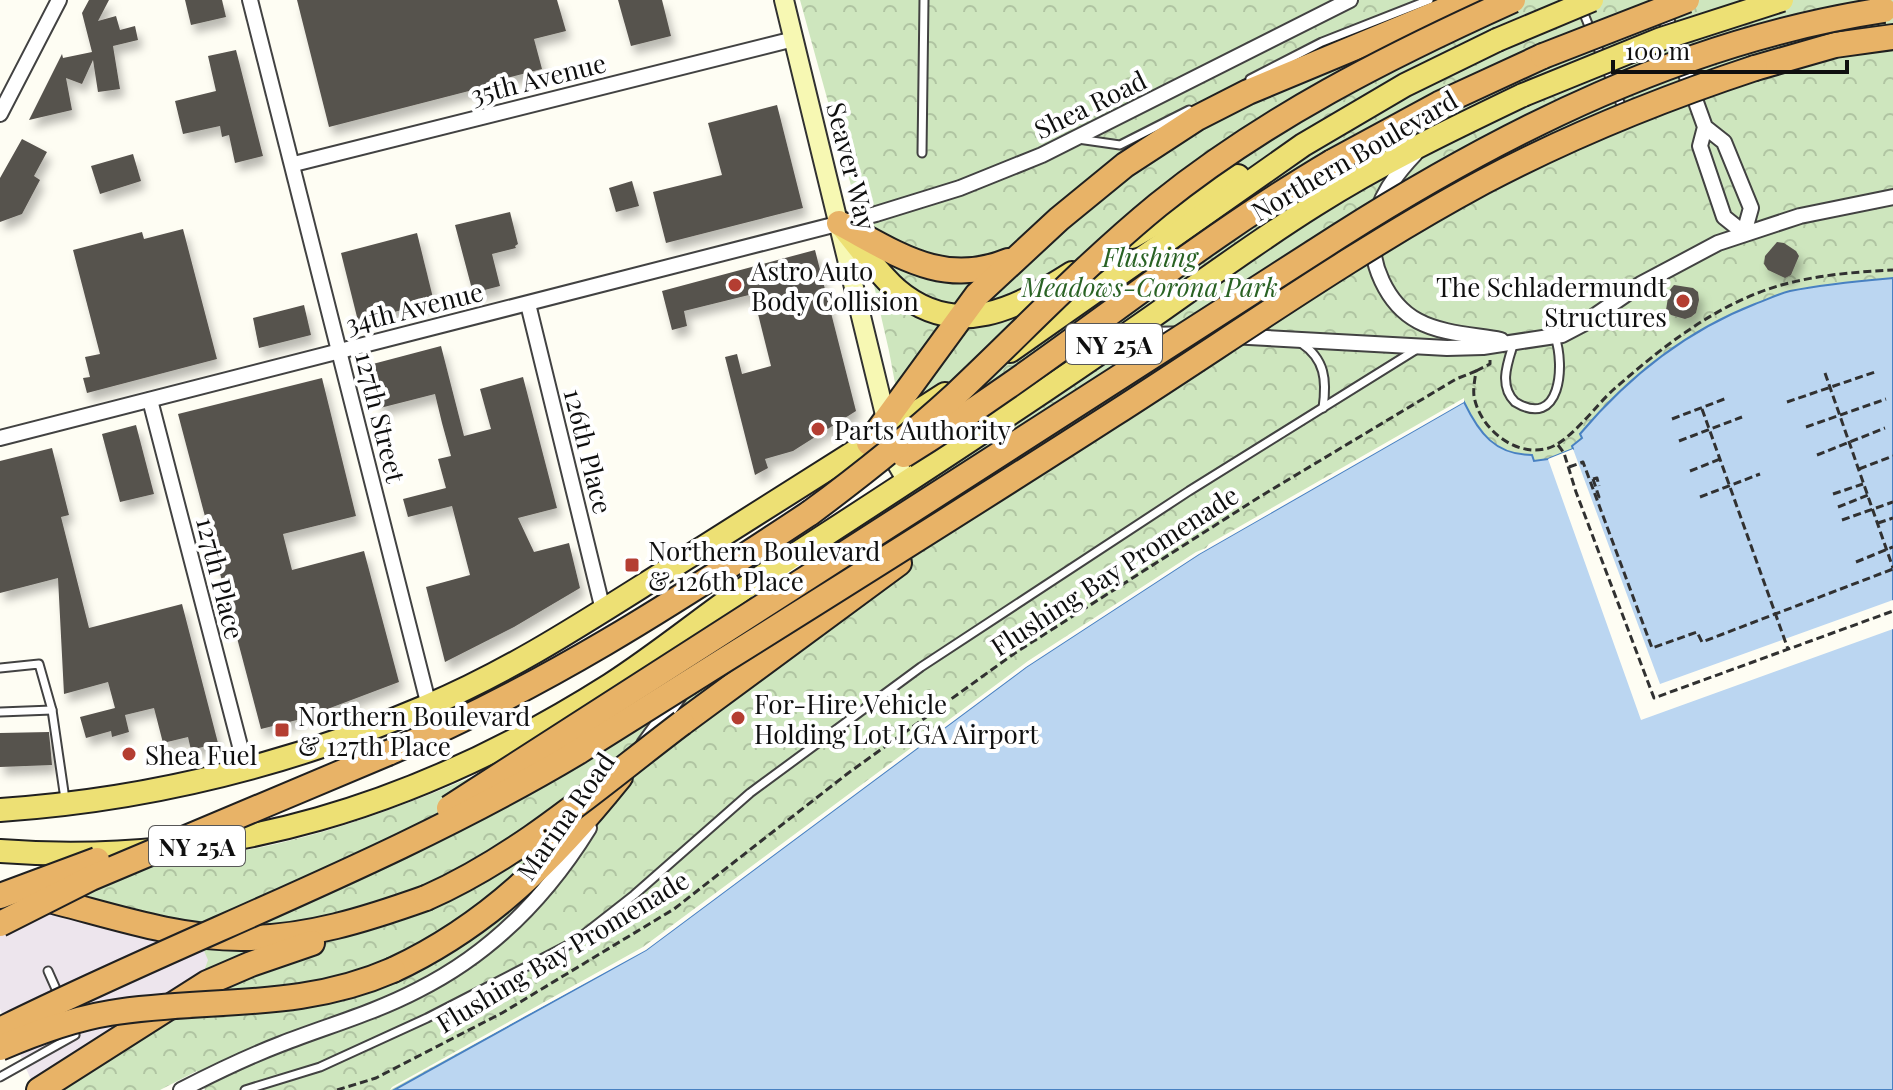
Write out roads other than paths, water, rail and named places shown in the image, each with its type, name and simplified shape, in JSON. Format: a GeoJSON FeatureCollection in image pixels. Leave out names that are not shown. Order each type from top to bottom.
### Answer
{"type":"FeatureCollection","features":[{"type":"Feature","properties":{"kind":"highway"},"geometry":{"type":"LineString","coordinates":[[881,431],[961,315],[986,286],[1080,201],[1148,149],[1222,104],[1287,74],[1469,0]]}},
{"type":"Feature","properties":{"kind":"highway"},"geometry":{"type":"LineString","coordinates":[[810,513],[923,422],[1103,252],[1214,163],[1297,108],[1347,80],[1513,0]]}},
{"type":"Feature","properties":{"kind":"highway"},"geometry":{"type":"LineString","coordinates":[[0,924],[91,878],[494,705],[571,664],[666,608],[954,423],[1236,223],[1308,176],[1414,117],[1660,0]]}},
{"type":"Feature","properties":{"kind":"highway"},"geometry":{"type":"LineString","coordinates":[[1543,56],[1687,0]]}},
{"type":"Feature","properties":{"kind":"highway"},"geometry":{"type":"LineString","coordinates":[[323,881],[490,783],[1316,251],[1462,161],[1593,97],[1683,62],[1779,31],[1888,9]]}},
{"type":"Feature","properties":{"kind":"highway"},"geometry":{"type":"LineString","coordinates":[[0,1030],[476,810],[551,769],[1039,463],[1360,256],[1460,195],[1513,167],[1616,119],[1755,68],[1822,48],[1893,37]]}},
{"type":"Feature","properties":{"kind":"highway"},"geometry":{"type":"LineString","coordinates":[[1755,68],[1813,57],[1893,51]]}},
{"type":"Feature","properties":{"kind":"highway"},"geometry":{"type":"LineString","coordinates":[[839,223],[909,260],[943,271],[974,271],[1018,256]]}},
{"type":"Feature","properties":{"kind":"highway"},"geometry":{"type":"LineString","coordinates":[[39,1090],[155,1014],[217,978],[345,932],[470,877],[527,841],[829,612],[1039,463]]}},
{"type":"Feature","properties":{"kind":"highway"},"geometry":{"type":"LineString","coordinates":[[0,896],[388,753]]}},
{"type":"Feature","properties":{"kind":"highway"},"geometry":{"type":"LineString","coordinates":[[0,1048],[56,1026],[102,1014],[295,998],[343,988],[393,970],[453,938],[525,884],[573,835],[623,772]]}},
{"type":"Feature","properties":{"kind":"highway"},"geometry":{"type":"LineString","coordinates":[[0,887],[185,933],[240,938],[313,931],[426,898]]}},
{"type":"Feature","properties":{"kind":"main road","name":"Seaver Way"},"geometry":{"type":"LineString","coordinates":[[784,0],[839,223],[881,431],[899,469],[910,481]]}},
{"type":"Feature","properties":{"kind":"main road","name":"Northern Boulevard"},"geometry":{"type":"LineString","coordinates":[[0,810],[65,804],[170,787],[246,769],[335,741],[429,706],[520,660],[1046,327],[1291,153],[1379,99],[1497,40],[1592,0]]}},
{"type":"Feature","properties":{"kind":"main road","name":"Northern Boulevard"},"geometry":{"type":"LineString","coordinates":[[0,851],[102,855],[198,846],[307,822],[413,788],[493,751],[592,696],[640,665],[748,585],[910,481],[1291,220],[1355,181],[1523,95],[1648,44],[1782,0]]}},
{"type":"Feature","properties":{"kind":"main road"},"geometry":{"type":"LineString","coordinates":[[839,223],[883,276],[907,297],[933,310],[961,315],[1000,312],[1025,302],[1186,205],[1379,99]]}},
{"type":"Feature","properties":{"kind":"street"},"geometry":{"type":"LineString","coordinates":[[0,114],[59,0]]}},
{"type":"Feature","properties":{"kind":"street","name":"127th Street"},"geometry":{"type":"LineString","coordinates":[[250,0],[429,706]]}},
{"type":"Feature","properties":{"kind":"street","name":"Shea Road"},"geometry":{"type":"LineString","coordinates":[[839,223],[890,211],[1014,167],[1076,139],[1350,0]]}},
{"type":"Feature","properties":{"kind":"street"},"geometry":{"type":"LineString","coordinates":[[1660,0],[1705,127],[1724,142],[1751,208],[1744,233]]}},
{"type":"Feature","properties":{"kind":"street","name":"35th Avenue"},"geometry":{"type":"LineString","coordinates":[[294,164],[794,39]]}},
{"type":"Feature","properties":{"kind":"street"},"geometry":{"type":"LineString","coordinates":[[1705,127],[1700,146],[1724,217],[1744,233]]}},
{"type":"Feature","properties":{"kind":"street"},"geometry":{"type":"LineString","coordinates":[[1430,140],[1403,167],[1377,207],[1371,239],[1379,275],[1398,307],[1417,321],[1439,329],[1514,342]]}},
{"type":"Feature","properties":{"kind":"street"},"geometry":{"type":"LineString","coordinates":[[1111,346],[1135,337],[1159,334],[1419,348],[1472,348],[1555,337],[1572,330],[1693,254],[1744,233],[1800,216],[1877,200],[1893,200]]}},
{"type":"Feature","properties":{"kind":"street","name":"34th Avenue"},"geometry":{"type":"LineString","coordinates":[[0,438],[839,223]]}},
{"type":"Feature","properties":{"kind":"street","name":"126th Place"},"geometry":{"type":"LineString","coordinates":[[528,304],[603,610]]}},
{"type":"Feature","properties":{"kind":"street","name":"127th Place"},"geometry":{"type":"LineString","coordinates":[[150,400],[246,769]]}},
{"type":"Feature","properties":{"kind":"street","name":"Marina Road"},"geometry":{"type":"LineString","coordinates":[[181,1090],[268,1049],[419,990],[467,960],[518,918],[574,851],[623,772],[740,620],[770,587],[838,527]]}},
{"type":"Feature","properties":{"kind":"street"},"geometry":{"type":"LineString","coordinates":[[0,801],[65,804]]}},
{"type":"Feature","properties":{"kind":"lane"},"geometry":{"type":"LineString","coordinates":[[922,153],[924,0]]}},
{"type":"Feature","properties":{"kind":"lane"},"geometry":{"type":"LineString","coordinates":[[1241,83],[1322,42],[1429,0]]}},
{"type":"Feature","properties":{"kind":"lane"},"geometry":{"type":"LineString","coordinates":[[1579,0],[1623,110],[1690,85]]}},
{"type":"Feature","properties":{"kind":"lane"},"geometry":{"type":"LineString","coordinates":[[1076,139],[1120,145],[1201,104]]}},
{"type":"Feature","properties":{"kind":"lane"},"geometry":{"type":"LineString","coordinates":[[1514,342],[1506,386],[1515,402],[1534,408],[1550,401],[1559,387],[1561,357],[1555,337]]}},
{"type":"Feature","properties":{"kind":"lane"},"geometry":{"type":"LineString","coordinates":[[1298,341],[1312,351],[1321,364],[1325,379],[1323,408]]}},
{"type":"Feature","properties":{"kind":"lane"},"geometry":{"type":"LineString","coordinates":[[245,1090],[320,1067],[414,1024],[574,942],[634,895],[722,815],[921,667],[1189,491],[1419,348]]}},
{"type":"Feature","properties":{"kind":"lane"},"geometry":{"type":"LineString","coordinates":[[0,668],[39,664],[52,710],[65,804]]}},
{"type":"Feature","properties":{"kind":"lane"},"geometry":{"type":"LineString","coordinates":[[0,712],[52,710]]}},
{"type":"Feature","properties":{"kind":"lane"},"geometry":{"type":"LineString","coordinates":[[0,1077],[75,1035],[48,971]]}},
{"type":"Feature","properties":{"kind":"water"},"geometry":{"type":"Polygon","coordinates":[[[1893,278],[1893,1090],[394,1090],[646,950],[1026,667],[1199,554],[1464,402],[1482,432],[1498,446],[1532,455],[1534,461],[1548,459],[1573,449],[1572,446],[1582,438],[1580,434],[1618,393],[1660,358],[1705,328],[1790,291],[1893,278]]]}},
{"type":"Feature","properties":{"kind":"place","name":"Astro Auto Body Collision"},"geometry":{"type":"Point","coordinates":[735,285]}},
{"type":"Feature","properties":{"kind":"place","name":"The Schladermundt Structures"},"geometry":{"type":"Point","coordinates":[1683,301]}},
{"type":"Feature","properties":{"kind":"place","name":"Parts Authority"},"geometry":{"type":"Point","coordinates":[818,429]}},
{"type":"Feature","properties":{"kind":"place","name":"Northern Boulevard & 126th Place"},"geometry":{"type":"Point","coordinates":[632,565]}},
{"type":"Feature","properties":{"kind":"place","name":"For-Hire Vehicle Holding Lot LGA Airport"},"geometry":{"type":"Point","coordinates":[738,718]}},
{"type":"Feature","properties":{"kind":"place","name":"Northern Boulevard & 127th Place"},"geometry":{"type":"Point","coordinates":[282,730]}},
{"type":"Feature","properties":{"kind":"place","name":"Shea Fuel"},"geometry":{"type":"Point","coordinates":[129,754]}},
{"type":"Feature","properties":{"kind":"park label","name":"Flushing Meadows-Corona Park"},"geometry":{"type":"Point","coordinates":[1150,271]}}]}
